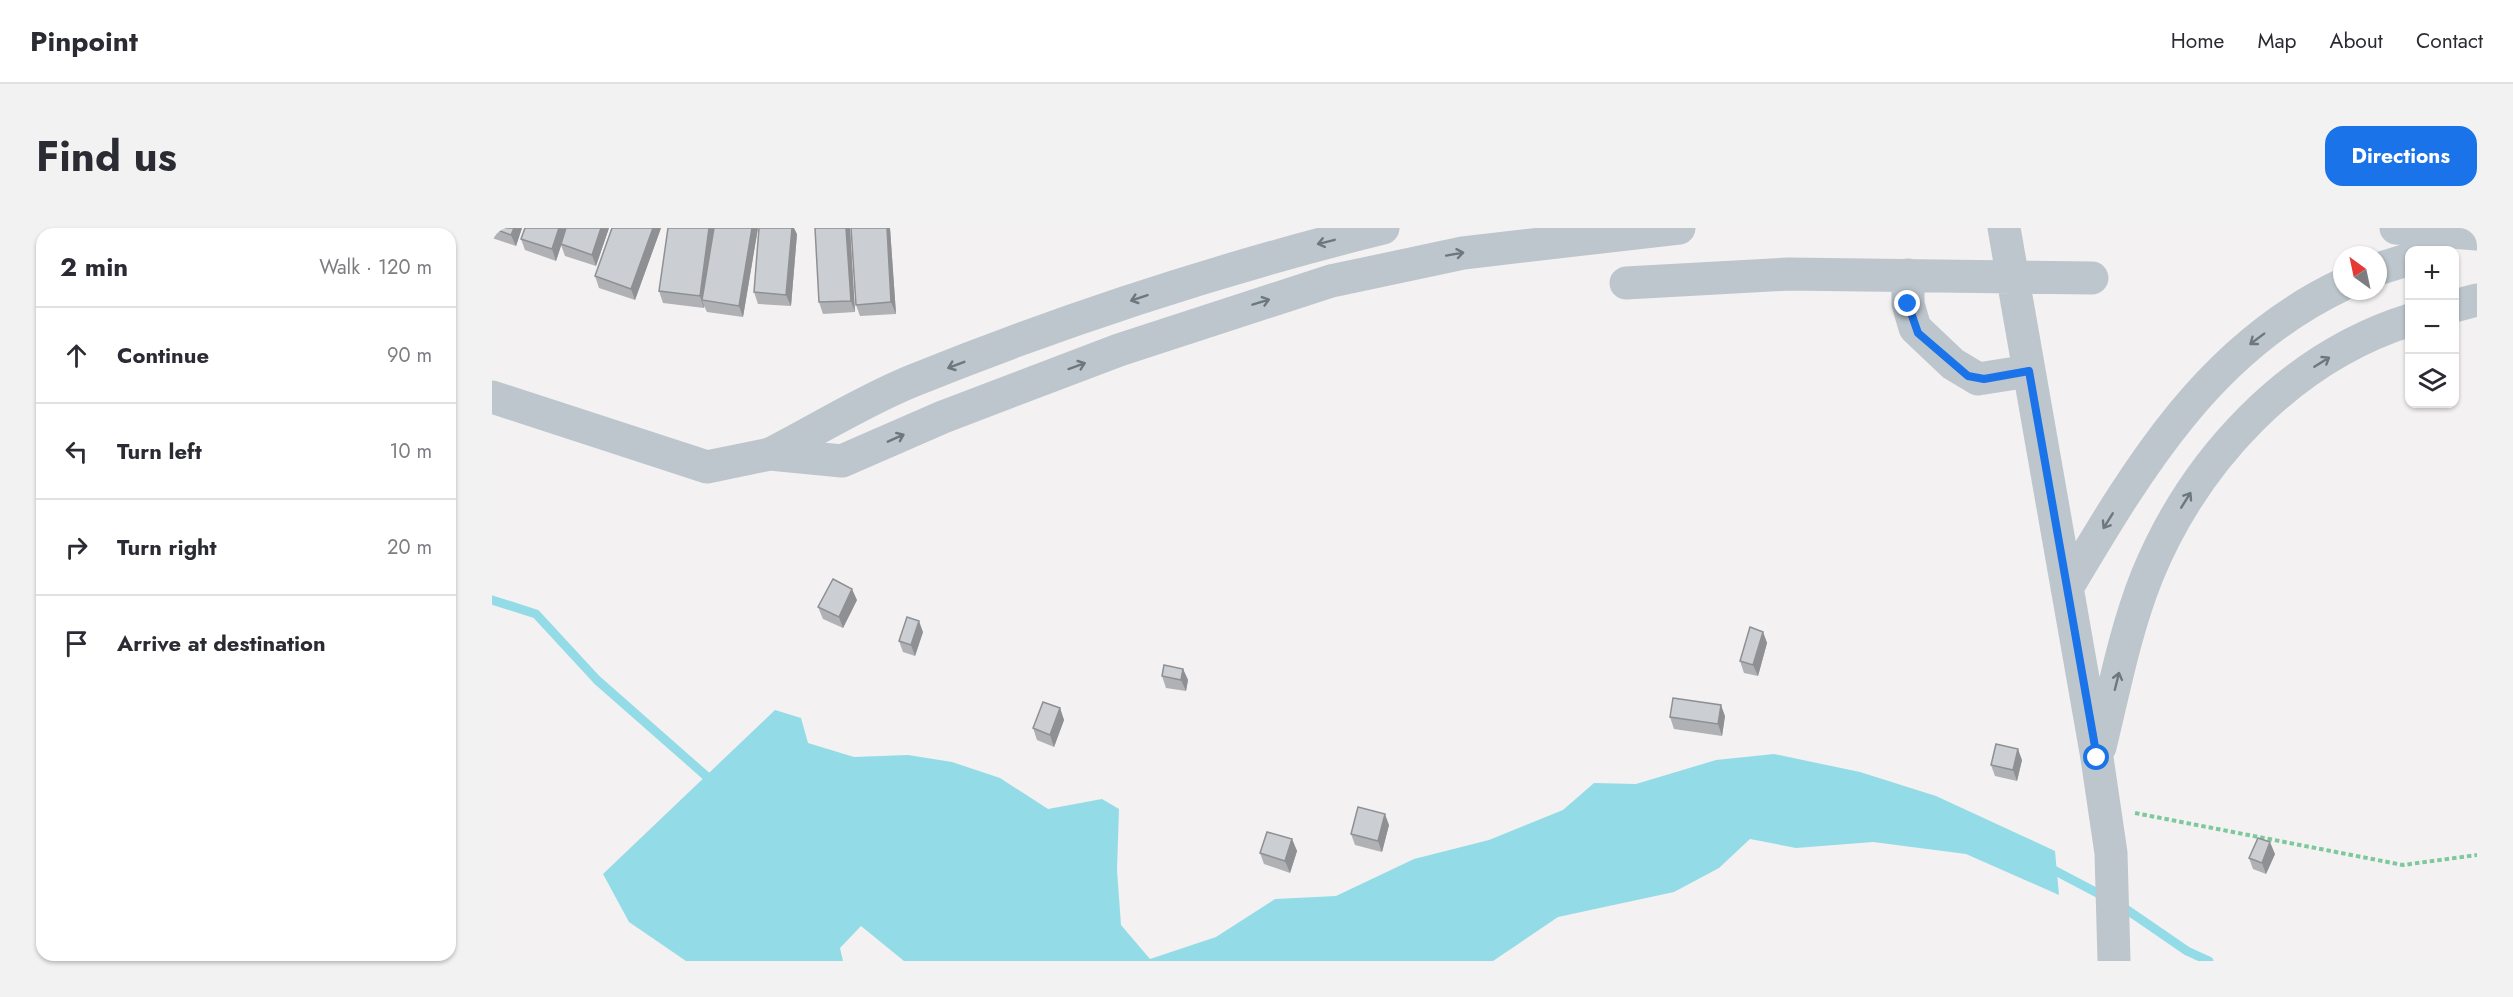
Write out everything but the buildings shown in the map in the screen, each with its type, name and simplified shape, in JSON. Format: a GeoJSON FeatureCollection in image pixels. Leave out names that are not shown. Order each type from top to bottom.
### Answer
{"type":"FeatureCollection","features":[{"type":"Feature","properties":{"kind":"street"},"geometry":{"type":"LineString","coordinates":[[492,397],[707,467],[770,454],[909,382],[1052,328],[1196,278],[1383,228]]}},
{"type":"Feature","properties":{"kind":"street"},"geometry":{"type":"LineString","coordinates":[[770,454],[842,461],[944,417],[1108,354],[1331,281],[1462,253],[1679,228]]}},
{"type":"Feature","properties":{"kind":"street"},"geometry":{"type":"LineString","coordinates":[[2004,228],[2097,758],[2110,853],[2115,946]]}},
{"type":"Feature","properties":{"kind":"street"},"geometry":{"type":"LineString","coordinates":[[2396,228],[2477,236]]}},
{"type":"Feature","properties":{"kind":"street"},"geometry":{"type":"LineString","coordinates":[[2447,246],[2477,236]]}},
{"type":"Feature","properties":{"kind":"street"},"geometry":{"type":"LineString","coordinates":[[2387,266],[2405,260]]}},
{"type":"Feature","properties":{"kind":"street"},"geometry":{"type":"LineString","coordinates":[[1626,283],[1789,274],[2092,278]]}},
{"type":"Feature","properties":{"kind":"street"},"geometry":{"type":"LineString","coordinates":[[1908,275],[1908,304],[1915,328],[1953,364],[1977,379],[2029,371]]}},
{"type":"Feature","properties":{"kind":"street"},"geometry":{"type":"LineString","coordinates":[[2067,588],[2152,451],[2214,376],[2251,343],[2294,312],[2333,290]]}},
{"type":"Feature","properties":{"kind":"street"},"geometry":{"type":"LineString","coordinates":[[2459,305],[2477,300]]}},
{"type":"Feature","properties":{"kind":"street"},"geometry":{"type":"LineString","coordinates":[[2097,758],[2129,632],[2146,578],[2163,540],[2204,474],[2229,443],[2286,387],[2320,363],[2356,342],[2405,322]]}},
{"type":"Feature","properties":{"kind":"path"},"geometry":{"type":"LineString","coordinates":[[2104,807],[2403,865],[2477,855]]}},
{"type":"Feature","properties":{"kind":"water"},"geometry":{"type":"Polygon","coordinates":[[[775,710],[801,718],[808,743],[854,757],[908,755],[952,762],[1000,778],[1048,809],[1102,799],[1119,809],[1117,870],[1121,925],[1150,959],[1216,937],[1275,899],[1336,896],[1414,859],[1489,840],[1563,810],[1594,783],[1636,784],[1716,760],[1774,754],[1860,772],[1936,796],[2055,851],[2059,895],[1966,854],[1873,842],[1796,848],[1750,839],[1719,868],[1674,892],[1558,917],[1493,961],[904,961],[861,926],[840,948],[843,961],[686,961],[629,922],[603,874],[775,710]]]}},
{"type":"Feature","properties":{"kind":"waterway"},"geometry":{"type":"LineString","coordinates":[[492,600],[536,614],[597,680],[713,782]]}},
{"type":"Feature","properties":{"kind":"waterway"},"geometry":{"type":"LineString","coordinates":[[2046,866],[2105,897]]}},
{"type":"Feature","properties":{"kind":"waterway"},"geometry":{"type":"LineString","coordinates":[[2120,905],[2187,951],[2209,961]]}},
{"type":"Feature","properties":{"kind":"route"},"geometry":{"type":"LineString","coordinates":[[1908,304],[1918,333],[1968,376],[1984,379],[2029,371],[2097,758]]}}]}
